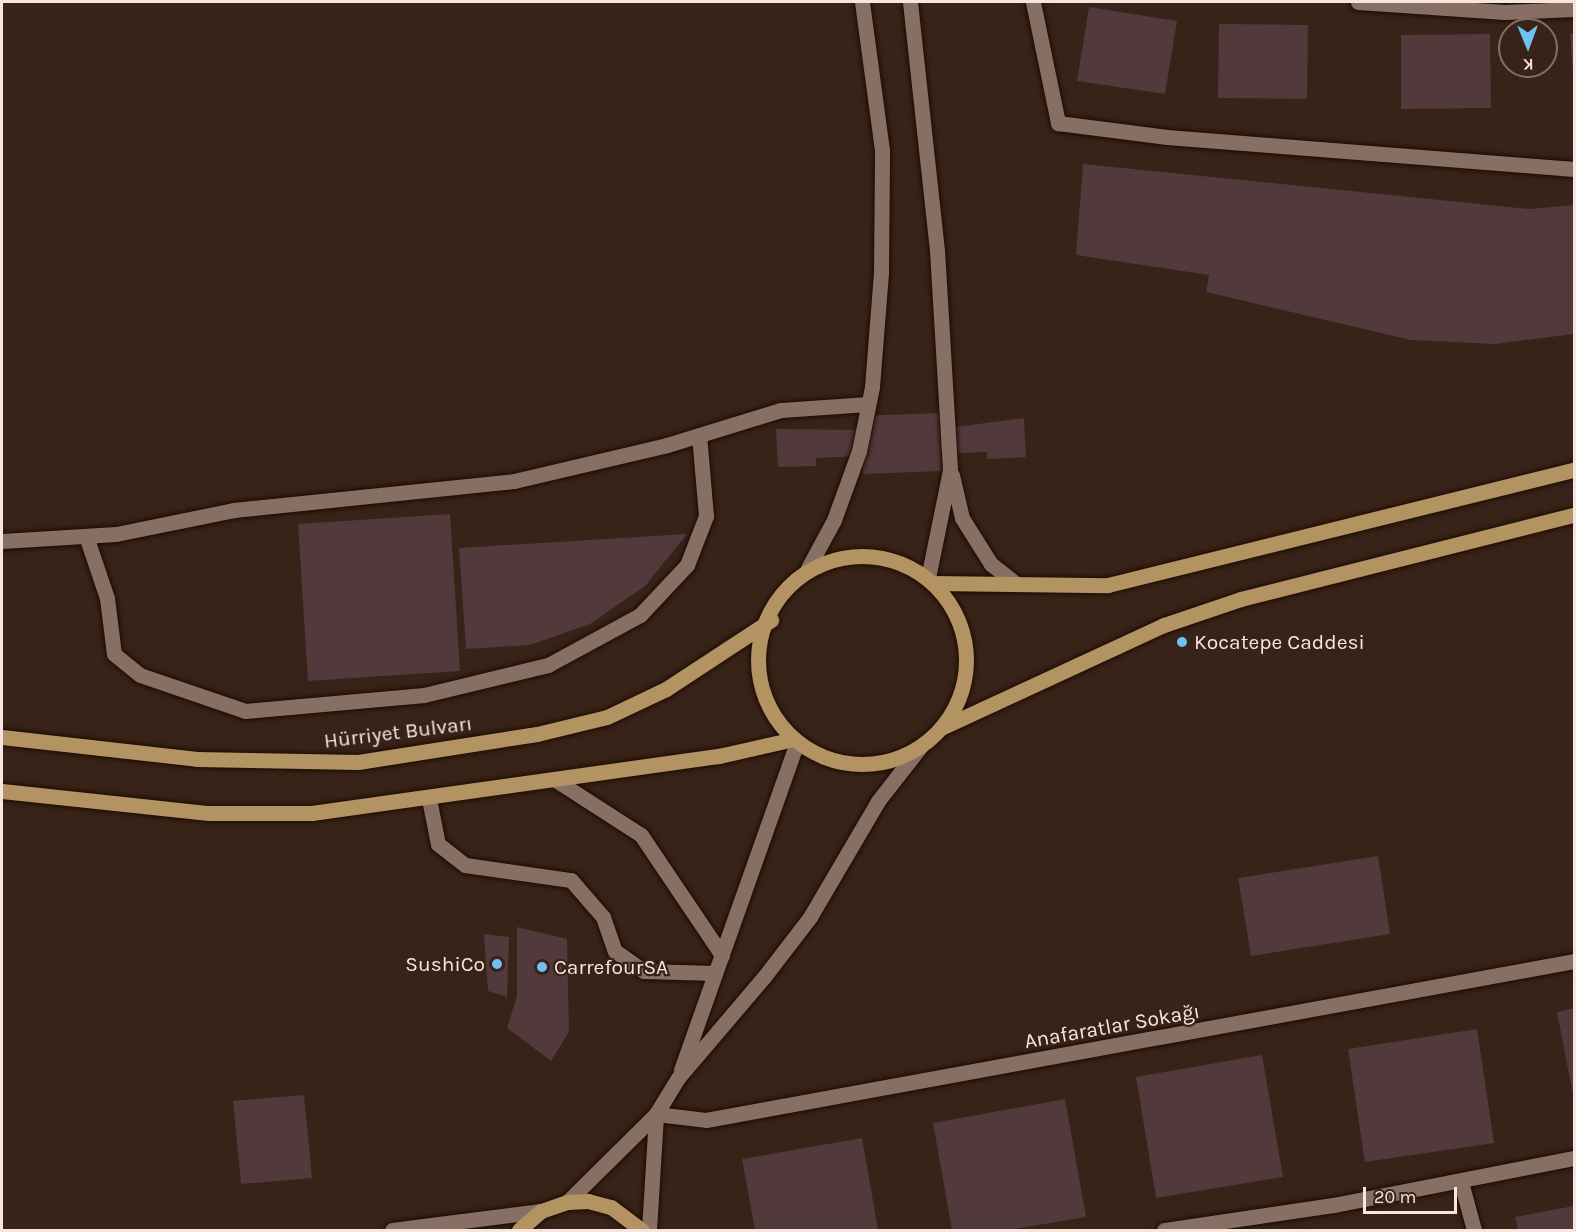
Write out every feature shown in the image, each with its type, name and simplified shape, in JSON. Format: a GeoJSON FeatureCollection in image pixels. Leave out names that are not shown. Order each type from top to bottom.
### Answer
{"type":"FeatureCollection","features":[{"type":"Feature","properties":{"kind":"main road"},"geometry":{"type":"LineString","coordinates":[[931,581],[1086,588],[1164,575],[1575,470]]}},
{"type":"Feature","properties":{"kind":"main road"},"geometry":{"type":"LineString","coordinates":[[940,728],[961,679],[961,642],[956,618],[931,581],[885,555],[861,553],[833,556],[808,568],[771,620],[762,646],[760,674],[766,700],[795,741],[845,765],[898,759],[921,746],[940,728],[1164,625],[1230,602],[1575,515]]}},
{"type":"Feature","properties":{"kind":"main road","name":"Hürriyet Bulvarı"},"geometry":{"type":"LineString","coordinates":[[2,737],[197,759],[358,762],[537,734],[607,717],[666,689],[771,620]]}},
{"type":"Feature","properties":{"kind":"main road"},"geometry":{"type":"LineString","coordinates":[[2,791],[209,813],[312,813],[429,799],[719,756],[795,741]]}},
{"type":"Feature","properties":{"kind":"main road"},"geometry":{"type":"LineString","coordinates":[[519,1230],[541,1211],[567,1202],[611,1207],[642,1230]]}},
{"type":"Feature","properties":{"kind":"street"},"geometry":{"type":"LineString","coordinates":[[808,568],[844,490],[868,404],[881,273],[882,150],[862,2]]}},
{"type":"Feature","properties":{"kind":"street"},"geometry":{"type":"LineString","coordinates":[[910,2],[937,250],[950,470],[962,518],[991,564],[1015,583]]}},
{"type":"Feature","properties":{"kind":"street"},"geometry":{"type":"LineString","coordinates":[[1033,2],[1058,123],[1167,137],[1575,168]]}},
{"type":"Feature","properties":{"kind":"street"},"geometry":{"type":"LineString","coordinates":[[1358,2],[1505,12],[1575,9]]}},
{"type":"Feature","properties":{"kind":"street"},"geometry":{"type":"LineString","coordinates":[[2,541],[86,536],[234,510],[514,482],[699,435],[781,410],[868,404]]}},
{"type":"Feature","properties":{"kind":"street"},"geometry":{"type":"LineString","coordinates":[[86,536],[107,598],[114,654],[140,675],[245,711],[424,695],[548,665],[640,615],[687,565],[706,516],[699,435]]}},
{"type":"Feature","properties":{"kind":"street"},"geometry":{"type":"LineString","coordinates":[[931,581],[950,470]]}},
{"type":"Feature","properties":{"kind":"street"},"geometry":{"type":"LineString","coordinates":[[678,1078],[795,741]]}},
{"type":"Feature","properties":{"kind":"street"},"geometry":{"type":"LineString","coordinates":[[567,1202],[656,1114],[678,1078],[810,917],[878,801],[921,746]]}},
{"type":"Feature","properties":{"kind":"street"},"geometry":{"type":"LineString","coordinates":[[554,779],[641,835],[722,955]]}},
{"type":"Feature","properties":{"kind":"street"},"geometry":{"type":"LineString","coordinates":[[429,799],[438,844],[465,865],[571,880],[603,917],[615,951],[644,970],[715,973]]}},
{"type":"Feature","properties":{"kind":"street","name":"Anafaratlar Sokağı"},"geometry":{"type":"LineString","coordinates":[[656,1114],[718,1118],[1575,961]]}},
{"type":"Feature","properties":{"kind":"street"},"geometry":{"type":"LineString","coordinates":[[649,1230],[656,1114]]}},
{"type":"Feature","properties":{"kind":"street"},"geometry":{"type":"LineString","coordinates":[[1164,1230],[1461,1182],[1575,1158]]}},
{"type":"Feature","properties":{"kind":"street"},"geometry":{"type":"LineString","coordinates":[[1461,1182],[1474,1230]]}},
{"type":"Feature","properties":{"kind":"street"},"geometry":{"type":"LineString","coordinates":[[392,1230],[541,1211]]}},
{"type":"Feature","properties":{"kind":"building"},"geometry":{"type":"Polygon","coordinates":[[[1089,7],[1177,21],[1165,94],[1077,81],[1089,7]]]}},
{"type":"Feature","properties":{"kind":"building"},"geometry":{"type":"Polygon","coordinates":[[[1219,24],[1308,25],[1307,99],[1218,98],[1219,24]]]}},
{"type":"Feature","properties":{"kind":"building"},"geometry":{"type":"Polygon","coordinates":[[[1490,34],[1491,108],[1401,109],[1401,35],[1490,34]]]}},
{"type":"Feature","properties":{"kind":"building"},"geometry":{"type":"Polygon","coordinates":[[[1570,34],[1574,34],[1574,75],[1573,75],[1570,34]]]}},
{"type":"Feature","properties":{"kind":"building"},"geometry":{"type":"Polygon","coordinates":[[[1083,164],[1529,209],[1574,205],[1574,334],[1495,344],[1411,340],[1206,292],[1209,275],[1076,255],[1083,164]]]}},
{"type":"Feature","properties":{"kind":"building"},"geometry":{"type":"Polygon","coordinates":[[[939,413],[940,429],[1024,418],[1026,457],[987,459],[987,452],[941,454],[942,471],[863,474],[862,456],[816,458],[816,466],[778,467],[776,429],[861,430],[860,416],[939,413]]]}},
{"type":"Feature","properties":{"kind":"building"},"geometry":{"type":"Polygon","coordinates":[[[450,514],[460,671],[308,681],[298,524],[450,514]]]}},
{"type":"Feature","properties":{"kind":"building"},"geometry":{"type":"Polygon","coordinates":[[[687,534],[645,586],[590,624],[530,645],[466,649],[459,548],[687,534]]]}},
{"type":"Feature","properties":{"kind":"building"},"geometry":{"type":"Polygon","coordinates":[[[1378,856],[1390,934],[1251,956],[1238,878],[1378,856]]]}},
{"type":"Feature","properties":{"kind":"building","name":"CarrefourSA"},"geometry":{"type":"Polygon","coordinates":[[[517,927],[567,939],[569,1032],[551,1061],[507,1028],[517,996],[517,927]]]}},
{"type":"Feature","properties":{"kind":"building","name":"SushiCo"},"geometry":{"type":"Polygon","coordinates":[[[484,934],[509,937],[507,997],[488,991],[484,934]]]}},
{"type":"Feature","properties":{"kind":"building"},"geometry":{"type":"Polygon","coordinates":[[[1574,1008],[1574,1095],[1573,1095],[1557,1012],[1574,1008]]]}},
{"type":"Feature","properties":{"kind":"building"},"geometry":{"type":"Polygon","coordinates":[[[1477,1029],[1494,1143],[1365,1162],[1348,1049],[1477,1029]]]}},
{"type":"Feature","properties":{"kind":"building"},"geometry":{"type":"Polygon","coordinates":[[[1262,1055],[1283,1177],[1156,1198],[1136,1077],[1262,1055]]]}},
{"type":"Feature","properties":{"kind":"building"},"geometry":{"type":"Polygon","coordinates":[[[304,1095],[312,1178],[241,1184],[233,1101],[304,1095]]]}},
{"type":"Feature","properties":{"kind":"building"},"geometry":{"type":"Polygon","coordinates":[[[1065,1099],[1086,1217],[1009,1230],[952,1230],[933,1123],[1065,1099]]]}},
{"type":"Feature","properties":{"kind":"building"},"geometry":{"type":"Polygon","coordinates":[[[862,1138],[878,1230],[755,1230],[742,1159],[862,1138]]]}},
{"type":"Feature","properties":{"kind":"building"},"geometry":{"type":"Polygon","coordinates":[[[1574,1206],[1574,1230],[1518,1230],[1515,1217],[1574,1206]]]}},
{"type":"Feature","properties":{"kind":"place","name":"Kocatepe Caddesi"},"geometry":{"type":"Point","coordinates":[1182,642]}},
{"type":"Feature","properties":{"kind":"place","name":"SushiCo"},"geometry":{"type":"Point","coordinates":[497,964]}},
{"type":"Feature","properties":{"kind":"place","name":"CarrefourSA"},"geometry":{"type":"Point","coordinates":[542,967]}}]}
